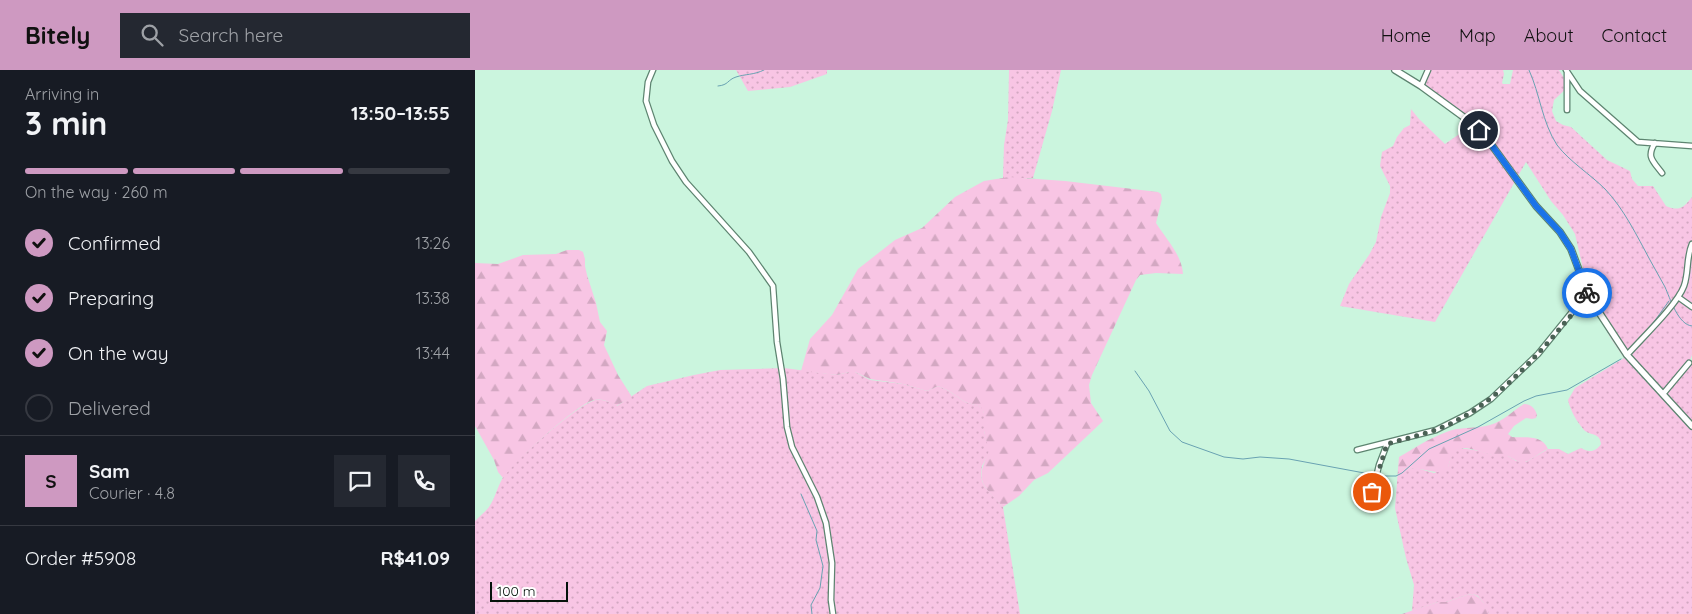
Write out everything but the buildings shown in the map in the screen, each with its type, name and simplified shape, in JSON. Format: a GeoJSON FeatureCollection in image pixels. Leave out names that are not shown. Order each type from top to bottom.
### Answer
{"type":"FeatureCollection","features":[{"type":"Feature","properties":{"kind":"street"},"geometry":{"type":"LineString","coordinates":[[653,70],[648,82],[646,102],[654,125],[672,161],[686,182],[749,252],[773,286],[777,342],[783,379],[787,427],[792,447],[813,488],[826,523],[831,563],[833,614]]}},
{"type":"Feature","properties":{"kind":"street"},"geometry":{"type":"LineString","coordinates":[[1395,70],[1421,86],[1469,121],[1488,140],[1536,206],[1560,232],[1571,249],[1589,297],[1627,355],[1692,426]]}},
{"type":"Feature","properties":{"kind":"street"},"geometry":{"type":"LineString","coordinates":[[1421,86],[1428,70]]}},
{"type":"Feature","properties":{"kind":"street"},"geometry":{"type":"LineString","coordinates":[[1566,71],[1567,110]]}},
{"type":"Feature","properties":{"kind":"street"},"geometry":{"type":"LineString","coordinates":[[1566,71],[1580,91],[1635,140],[1644,144],[1692,146]]}},
{"type":"Feature","properties":{"kind":"street"},"geometry":{"type":"LineString","coordinates":[[1655,143],[1650,154],[1662,173]]}},
{"type":"Feature","properties":{"kind":"street"},"geometry":{"type":"LineString","coordinates":[[1627,355],[1669,308],[1683,289],[1687,277],[1688,257],[1692,244]]}},
{"type":"Feature","properties":{"kind":"street"},"geometry":{"type":"LineString","coordinates":[[1357,450],[1387,444],[1436,430],[1470,413],[1491,399],[1538,354],[1572,312],[1589,297]]}},
{"type":"Feature","properties":{"kind":"street"},"geometry":{"type":"LineString","coordinates":[[1676,299],[1692,307]]}},
{"type":"Feature","properties":{"kind":"street"},"geometry":{"type":"LineString","coordinates":[[1663,394],[1689,363]]}},
{"type":"Feature","properties":{"kind":"street"},"geometry":{"type":"LineString","coordinates":[[1370,503],[1379,464],[1387,444]]}},
{"type":"Feature","properties":{"kind":"green space"},"geometry":{"type":"Polygon","coordinates":[[[736,70],[827,70],[827,74],[790,87],[748,91],[736,70]]]}},
{"type":"Feature","properties":{"kind":"green space"},"geometry":{"type":"Polygon","coordinates":[[[1009,70],[1061,70],[1052,111],[1033,178],[1003,178],[1004,145],[1008,120],[1009,70]]]}},
{"type":"Feature","properties":{"kind":"green space"},"geometry":{"type":"Polygon","coordinates":[[[1431,70],[1503,70],[1502,83],[1510,84],[1513,70],[1559,70],[1569,86],[1554,100],[1552,111],[1556,121],[1571,127],[1607,160],[1630,171],[1632,179],[1638,186],[1653,186],[1666,206],[1675,209],[1681,207],[1692,197],[1692,355],[1690,360],[1692,363],[1692,614],[1489,614],[1483,602],[1478,596],[1473,594],[1446,602],[1438,602],[1412,611],[1414,585],[1395,508],[1398,469],[1416,468],[1434,473],[1448,467],[1452,453],[1460,448],[1493,455],[1506,455],[1516,461],[1526,462],[1548,449],[1559,449],[1568,454],[1581,448],[1587,451],[1595,450],[1601,444],[1599,438],[1586,432],[1581,427],[1572,412],[1568,400],[1575,388],[1624,358],[1591,303],[1575,234],[1526,162],[1435,322],[1340,306],[1349,284],[1376,242],[1381,217],[1390,193],[1390,186],[1380,166],[1382,152],[1393,146],[1404,128],[1410,125],[1411,109],[1445,144],[1468,128],[1469,124],[1467,121],[1422,91],[1431,70]]]}},
{"type":"Feature","properties":{"kind":"green space"},"geometry":{"type":"Polygon","coordinates":[[[1009,177],[1065,181],[1158,192],[1161,194],[1162,199],[1156,223],[1177,254],[1183,274],[1156,273],[1140,275],[1136,280],[1089,385],[1091,403],[1103,421],[1048,473],[1034,480],[1019,496],[1003,507],[985,487],[981,476],[989,451],[984,431],[984,413],[981,407],[965,402],[938,386],[927,391],[903,384],[870,379],[855,372],[837,375],[801,371],[810,339],[832,315],[858,269],[895,240],[922,228],[955,197],[984,181],[1009,177]]]}},
{"type":"Feature","properties":{"kind":"green space"},"geometry":{"type":"Polygon","coordinates":[[[567,250],[583,252],[587,275],[600,322],[607,331],[604,345],[618,375],[632,397],[616,406],[600,400],[594,400],[586,404],[546,434],[503,478],[498,472],[494,460],[475,426],[475,263],[498,264],[523,255],[556,254],[567,250]]]}},
{"type":"Feature","properties":{"kind":"green space"},"geometry":{"type":"Polygon","coordinates":[[[784,368],[837,375],[855,372],[870,380],[903,384],[927,391],[938,386],[965,402],[982,407],[984,431],[990,451],[982,466],[982,481],[1003,507],[1020,614],[475,614],[475,521],[489,507],[506,473],[522,456],[563,420],[588,403],[596,400],[605,401],[617,406],[647,386],[720,370],[784,368]]]}},
{"type":"Feature","properties":{"kind":"green space"},"geometry":{"type":"Polygon","coordinates":[[[1524,404],[1534,408],[1537,415],[1536,418],[1526,418],[1514,426],[1508,434],[1512,437],[1537,439],[1542,441],[1548,449],[1527,461],[1520,462],[1505,455],[1492,455],[1463,448],[1458,449],[1454,453],[1448,469],[1444,471],[1398,469],[1399,457],[1426,441],[1461,428],[1485,426],[1495,423],[1524,404]]]}},
{"type":"Feature","properties":{"kind":"green space"},"geometry":{"type":"Polygon","coordinates":[[[1473,594],[1483,602],[1489,614],[1402,614],[1438,602],[1446,602],[1473,594]]]}},
{"type":"Feature","properties":{"kind":"waterway"},"geometry":{"type":"LineString","coordinates":[[718,86],[724,85],[736,77],[764,70]]}},
{"type":"Feature","properties":{"kind":"waterway"},"geometry":{"type":"LineString","coordinates":[[1529,70],[1544,117],[1557,145],[1605,189],[1618,205],[1635,232],[1679,316],[1683,321],[1692,326]]}},
{"type":"Feature","properties":{"kind":"waterway"},"geometry":{"type":"LineString","coordinates":[[1651,326],[1669,301]]}},
{"type":"Feature","properties":{"kind":"waterway"},"geometry":{"type":"LineString","coordinates":[[1380,476],[1396,476],[1429,449],[1478,427],[1524,401],[1536,396],[1567,390],[1621,359]]}},
{"type":"Feature","properties":{"kind":"waterway"},"geometry":{"type":"LineString","coordinates":[[1135,371],[1149,391],[1170,431],[1182,442],[1224,457],[1289,459],[1375,475]]}},
{"type":"Feature","properties":{"kind":"waterway"},"geometry":{"type":"LineString","coordinates":[[801,494],[817,531],[816,540],[823,566],[820,588],[811,605],[812,614]]}},
{"type":"Feature","properties":{"kind":"way so far"},"geometry":{"type":"LineString","coordinates":[[1372,492],[1379,464],[1387,444],[1436,430],[1470,413],[1491,399],[1548,343],[1572,312],[1589,297],[1587,293]]}},
{"type":"Feature","properties":{"kind":"route"},"geometry":{"type":"LineString","coordinates":[[1479,130],[1512,171],[1536,206],[1560,232],[1571,249],[1587,293]]}}]}
